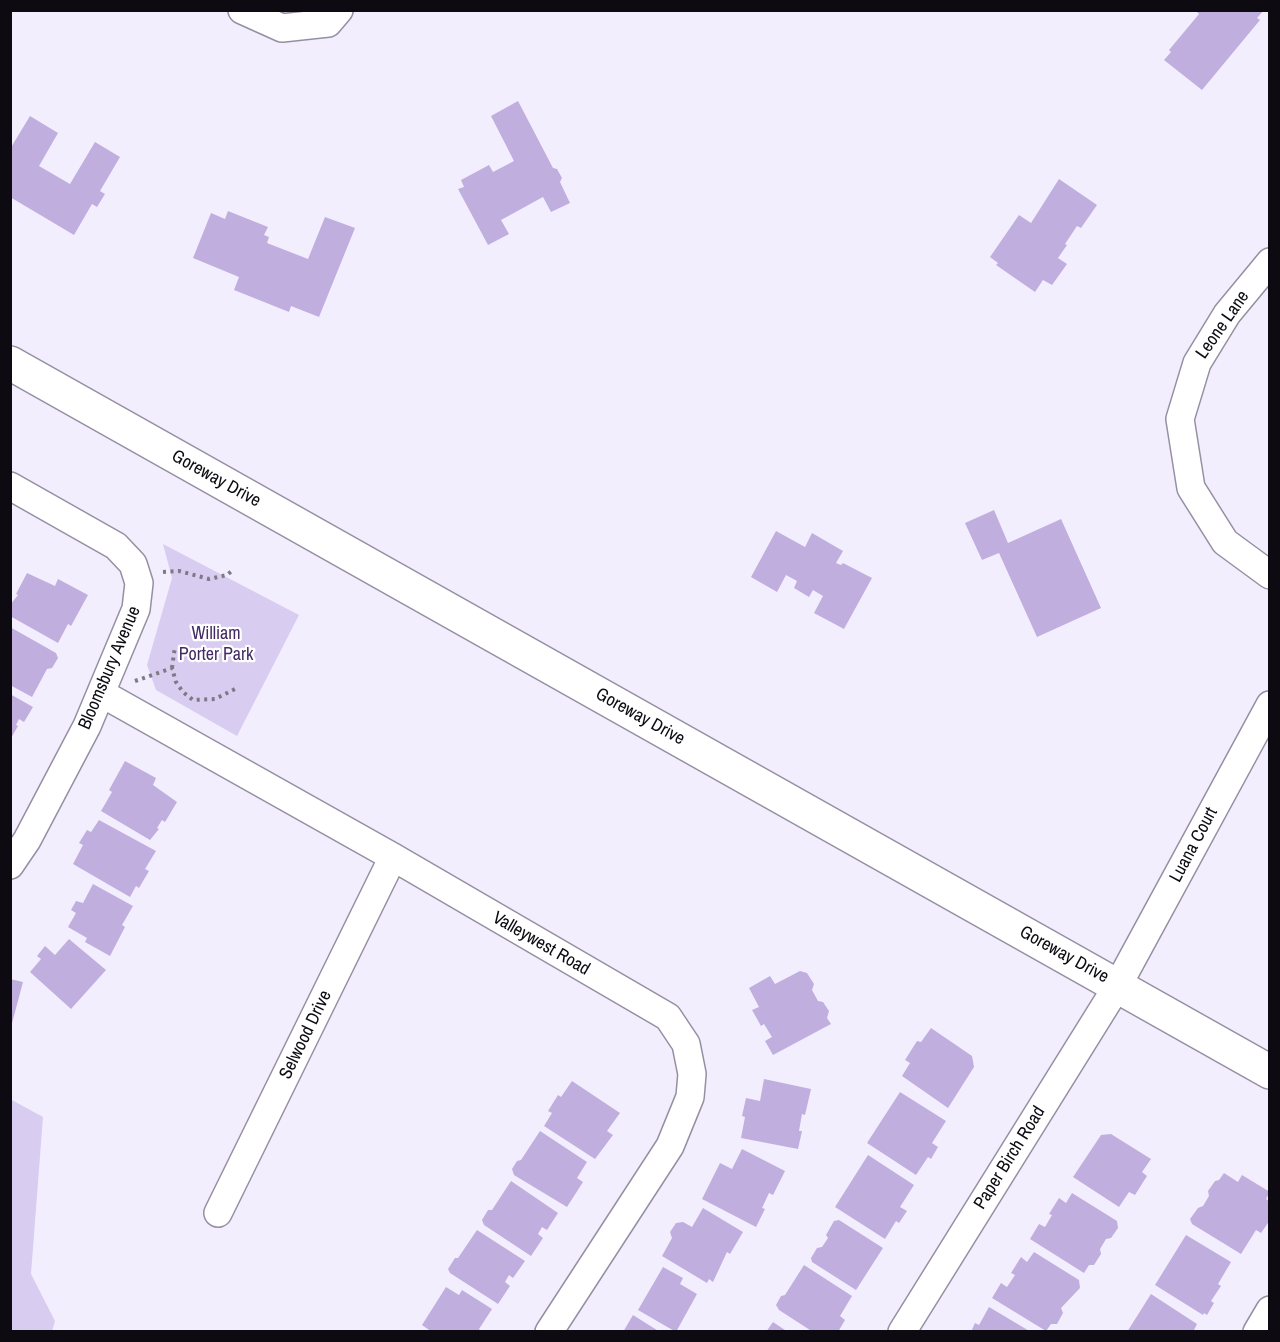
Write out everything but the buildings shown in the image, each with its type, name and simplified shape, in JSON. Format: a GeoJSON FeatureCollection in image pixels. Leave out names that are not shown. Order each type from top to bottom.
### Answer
{"type":"FeatureCollection","features":[{"type":"Feature","properties":{"kind":"street"},"geometry":{"type":"LineString","coordinates":[[242,10],[282,28],[328,23],[339,10]]}},
{"type":"Feature","properties":{"kind":"street","name":"Leone Lane"},"geometry":{"type":"LineString","coordinates":[[1269,262],[1227,314],[1197,363],[1180,419],[1191,488],[1225,542],[1269,575]]}},
{"type":"Feature","properties":{"kind":"street","name":"Goreway Drive"},"geometry":{"type":"LineString","coordinates":[[10,363],[1269,1071]]}},
{"type":"Feature","properties":{"kind":"street","name":"Bloomsbury Avenue"},"geometry":{"type":"LineString","coordinates":[[10,486],[116,546],[133,564],[139,583],[136,609],[87,726],[27,840],[10,866]]}},
{"type":"Feature","properties":{"kind":"street","name":"Valleywest Road"},"geometry":{"type":"LineString","coordinates":[[101,693],[393,857],[668,1017],[686,1044],[692,1074],[690,1097],[670,1146],[549,1332]]}},
{"type":"Feature","properties":{"kind":"street","name":"Luana Court"},"geometry":{"type":"LineString","coordinates":[[1118,985],[1269,705]]}},
{"type":"Feature","properties":{"kind":"street","name":"Selwood Drive"},"geometry":{"type":"LineString","coordinates":[[218,1213],[393,857]]}},
{"type":"Feature","properties":{"kind":"street","name":"Paper Birch Road"},"geometry":{"type":"LineString","coordinates":[[902,1332],[1118,985]]}},
{"type":"Feature","properties":{"kind":"street"},"geometry":{"type":"LineString","coordinates":[[1257,1332],[1269,1310]]}},
{"type":"Feature","properties":{"kind":"path"},"geometry":{"type":"LineString","coordinates":[[159,572],[179,571],[209,579],[227,575],[234,568]]}},
{"type":"Feature","properties":{"kind":"path"},"geometry":{"type":"LineString","coordinates":[[175,646],[172,668],[176,681],[183,692],[193,700],[215,699],[235,689]]}},
{"type":"Feature","properties":{"kind":"path"},"geometry":{"type":"LineString","coordinates":[[135,681],[172,668]]}},
{"type":"Feature","properties":{"kind":"green space","name":"William Porter Park"},"geometry":{"type":"Polygon","coordinates":[[[163,544],[299,615],[237,736],[156,690],[147,665],[172,578],[163,544]]]}},
{"type":"Feature","properties":{"kind":"green space"},"geometry":{"type":"Polygon","coordinates":[[[10,1099],[43,1117],[31,1274],[55,1321],[52,1331],[11,1331],[10,1099]]]}}]}
